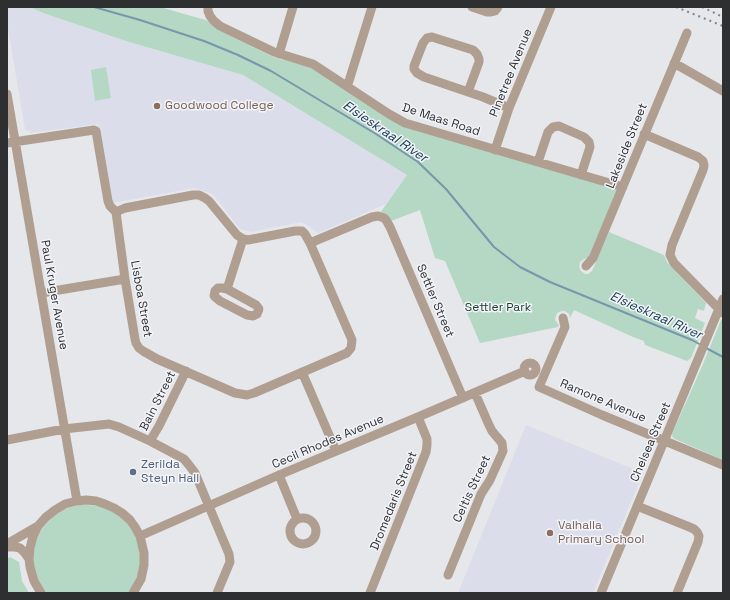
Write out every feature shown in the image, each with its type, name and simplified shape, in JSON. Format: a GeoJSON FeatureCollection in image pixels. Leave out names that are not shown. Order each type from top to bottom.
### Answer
{"type":"FeatureCollection","features":[{"type":"Feature","properties":{"kind":"street","name":"De Maas Road"},"geometry":{"type":"LineString","coordinates":[[208,7],[210,16],[220,26],[279,54],[313,64],[405,123],[623,187]]}},
{"type":"Feature","properties":{"kind":"street"},"geometry":{"type":"LineString","coordinates":[[279,54],[294,7]]}},
{"type":"Feature","properties":{"kind":"street"},"geometry":{"type":"LineString","coordinates":[[347,86],[372,7]]}},
{"type":"Feature","properties":{"kind":"street"},"geometry":{"type":"LineString","coordinates":[[472,7],[491,12],[495,11],[498,7]]}},
{"type":"Feature","properties":{"kind":"street","name":"Pinetree Avenue"},"geometry":{"type":"LineString","coordinates":[[495,150],[508,108],[551,7]]}},
{"type":"Feature","properties":{"kind":"street","name":"Lakeside Street"},"geometry":{"type":"LineString","coordinates":[[586,266],[593,258],[687,33]]}},
{"type":"Feature","properties":{"kind":"street"},"geometry":{"type":"LineString","coordinates":[[468,92],[479,62],[477,54],[473,50],[432,36],[426,38],[414,66],[416,72],[424,77],[508,108]]}},
{"type":"Feature","properties":{"kind":"street"},"geometry":{"type":"LineString","coordinates":[[674,63],[723,91]]}},
{"type":"Feature","properties":{"kind":"street","name":"Paul Kruger Avenue"},"geometry":{"type":"LineString","coordinates":[[7,94],[11,142],[41,293],[76,501]]}},
{"type":"Feature","properties":{"kind":"street"},"geometry":{"type":"LineString","coordinates":[[538,162],[548,132],[553,127],[559,126],[584,137],[589,142],[590,147],[581,175]]}},
{"type":"Feature","properties":{"kind":"street","name":"Lisboa Street"},"geometry":{"type":"LineString","coordinates":[[11,142],[94,130],[96,132],[108,201],[110,206],[116,212],[134,339],[136,343],[139,348],[157,359],[235,393],[241,395],[254,393],[346,354],[351,348],[352,340],[310,243]]}},
{"type":"Feature","properties":{"kind":"street"},"geometry":{"type":"LineString","coordinates":[[644,134],[698,157],[703,161],[703,170],[672,245],[670,254],[674,263],[721,311]]}},
{"type":"Feature","properties":{"kind":"street"},"geometry":{"type":"LineString","coordinates":[[116,212],[125,208],[193,196],[202,196],[209,201],[237,235],[243,239],[248,240],[297,230],[304,232],[310,243]]}},
{"type":"Feature","properties":{"kind":"street","name":"Settler Street"},"geometry":{"type":"LineString","coordinates":[[310,243],[372,217],[381,217],[386,220],[462,398]]}},
{"type":"Feature","properties":{"kind":"street"},"geometry":{"type":"LineString","coordinates":[[227,289],[243,239]]}},
{"type":"Feature","properties":{"kind":"street"},"geometry":{"type":"LineString","coordinates":[[41,293],[125,279]]}},
{"type":"Feature","properties":{"kind":"street","name":"Chelsea Street"},"geometry":{"type":"LineString","coordinates":[[601,593],[708,333],[721,311],[723,299]]}},
{"type":"Feature","properties":{"kind":"street","name":"Ramone Avenue"},"geometry":{"type":"LineString","coordinates":[[563,318],[564,328],[539,387],[723,465]]}},
{"type":"Feature","properties":{"kind":"street","name":"Bain Street"},"geometry":{"type":"LineString","coordinates":[[150,441],[186,371]]}},
{"type":"Feature","properties":{"kind":"street","name":"Cecil Rhodes Avenue"},"geometry":{"type":"LineString","coordinates":[[140,536],[278,475],[418,418],[525,371]]}},
{"type":"Feature","properties":{"kind":"street"},"geometry":{"type":"LineString","coordinates":[[302,372],[336,451]]}},
{"type":"Feature","properties":{"kind":"street","name":"Celtis Street"},"geometry":{"type":"LineString","coordinates":[[448,575],[481,494],[490,480],[502,450],[502,443],[492,431],[474,393]]}},
{"type":"Feature","properties":{"kind":"street","name":"Dromedaris Street"},"geometry":{"type":"LineString","coordinates":[[370,593],[426,452],[427,439],[418,418]]}},
{"type":"Feature","properties":{"kind":"street"},"geometry":{"type":"LineString","coordinates":[[7,440],[64,428],[109,424],[150,441],[182,458],[195,473],[230,557],[229,564],[218,593]]}},
{"type":"Feature","properties":{"kind":"street"},"geometry":{"type":"LineString","coordinates":[[278,475],[297,519]]}},
{"type":"Feature","properties":{"kind":"street"},"geometry":{"type":"LineString","coordinates":[[41,593],[31,574],[29,559],[33,536],[38,526],[55,510],[65,504],[86,500],[105,504],[122,513],[130,520],[140,536],[144,553],[144,565],[141,579],[133,593]]}},
{"type":"Feature","properties":{"kind":"street"},"geometry":{"type":"LineString","coordinates":[[637,506],[694,529],[699,536],[698,542],[677,593]]}},
{"type":"Feature","properties":{"kind":"street"},"geometry":{"type":"LineString","coordinates":[[7,544],[38,526]]}},
{"type":"Feature","properties":{"kind":"street"},"geometry":{"type":"LineString","coordinates":[[7,547],[20,548],[26,553],[29,559]]}},
{"type":"Feature","properties":{"kind":"shaded area","name":"Goodwood College"},"geometry":{"type":"Polygon","coordinates":[[[7,7],[30,7],[43,13],[129,42],[243,75],[407,175],[386,204],[318,233],[302,222],[251,232],[240,229],[211,193],[194,188],[112,203],[98,124],[31,133],[25,129],[7,23],[7,7]]]}},
{"type":"Feature","properties":{"kind":"shaded area","name":"Valhalla Primary School"},"geometry":{"type":"Polygon","coordinates":[[[526,425],[643,473],[593,593],[458,593],[526,425]]]}},
{"type":"Feature","properties":{"kind":"green space","name":"Settler Park"},"geometry":{"type":"Polygon","coordinates":[[[30,7],[160,7],[209,21],[219,30],[271,56],[312,67],[389,118],[616,189],[617,191],[588,258],[580,262],[579,267],[585,274],[592,271],[609,232],[664,255],[667,262],[706,303],[704,311],[698,309],[695,318],[705,323],[691,358],[687,361],[645,345],[644,341],[574,310],[570,318],[569,314],[565,311],[557,313],[555,320],[559,325],[558,327],[480,343],[445,261],[435,258],[420,210],[391,221],[380,213],[407,175],[243,75],[129,42],[43,13],[30,7]]]}},
{"type":"Feature","properties":{"kind":"green space"},"geometry":{"type":"Polygon","coordinates":[[[106,67],[111,98],[95,101],[91,70],[106,67]]]}},
{"type":"Feature","properties":{"kind":"green space"},"geometry":{"type":"Polygon","coordinates":[[[721,320],[723,320],[723,460],[673,438],[672,434],[721,320]]]}},
{"type":"Feature","properties":{"kind":"green space"},"geometry":{"type":"Polygon","coordinates":[[[80,505],[103,507],[116,514],[128,524],[132,530],[139,544],[141,559],[138,575],[128,593],[45,593],[35,573],[33,558],[35,543],[38,535],[52,517],[65,509],[80,505]]]}},
{"type":"Feature","properties":{"kind":"green space"},"geometry":{"type":"Polygon","coordinates":[[[10,557],[19,562],[22,581],[29,593],[7,593],[7,559],[10,557]]]}},
{"type":"Feature","properties":{"kind":"waterway","name":"Elsieskraal River"},"geometry":{"type":"LineString","coordinates":[[94,7],[204,41],[271,71],[376,134],[418,162],[446,189],[494,247],[520,267],[550,282],[701,345]]}},
{"type":"Feature","properties":{"kind":"waterway","name":"Elsieskraal River"},"geometry":{"type":"LineString","coordinates":[[706,348],[723,357]]}},
{"type":"Feature","properties":{"kind":"railway"},"geometry":{"type":"LineString","coordinates":[[676,7],[723,26]]}},
{"type":"Feature","properties":{"kind":"railway"},"geometry":{"type":"LineString","coordinates":[[702,7],[723,17]]}},
{"type":"Feature","properties":{"kind":"place","name":"Goodwood College"},"geometry":{"type":"Point","coordinates":[157,106]}},
{"type":"Feature","properties":{"kind":"place","name":"Zerilda Steyn Hall"},"geometry":{"type":"Point","coordinates":[133,472]}},
{"type":"Feature","properties":{"kind":"place","name":"Valhalla Primary School"},"geometry":{"type":"Point","coordinates":[550,533]}}]}
